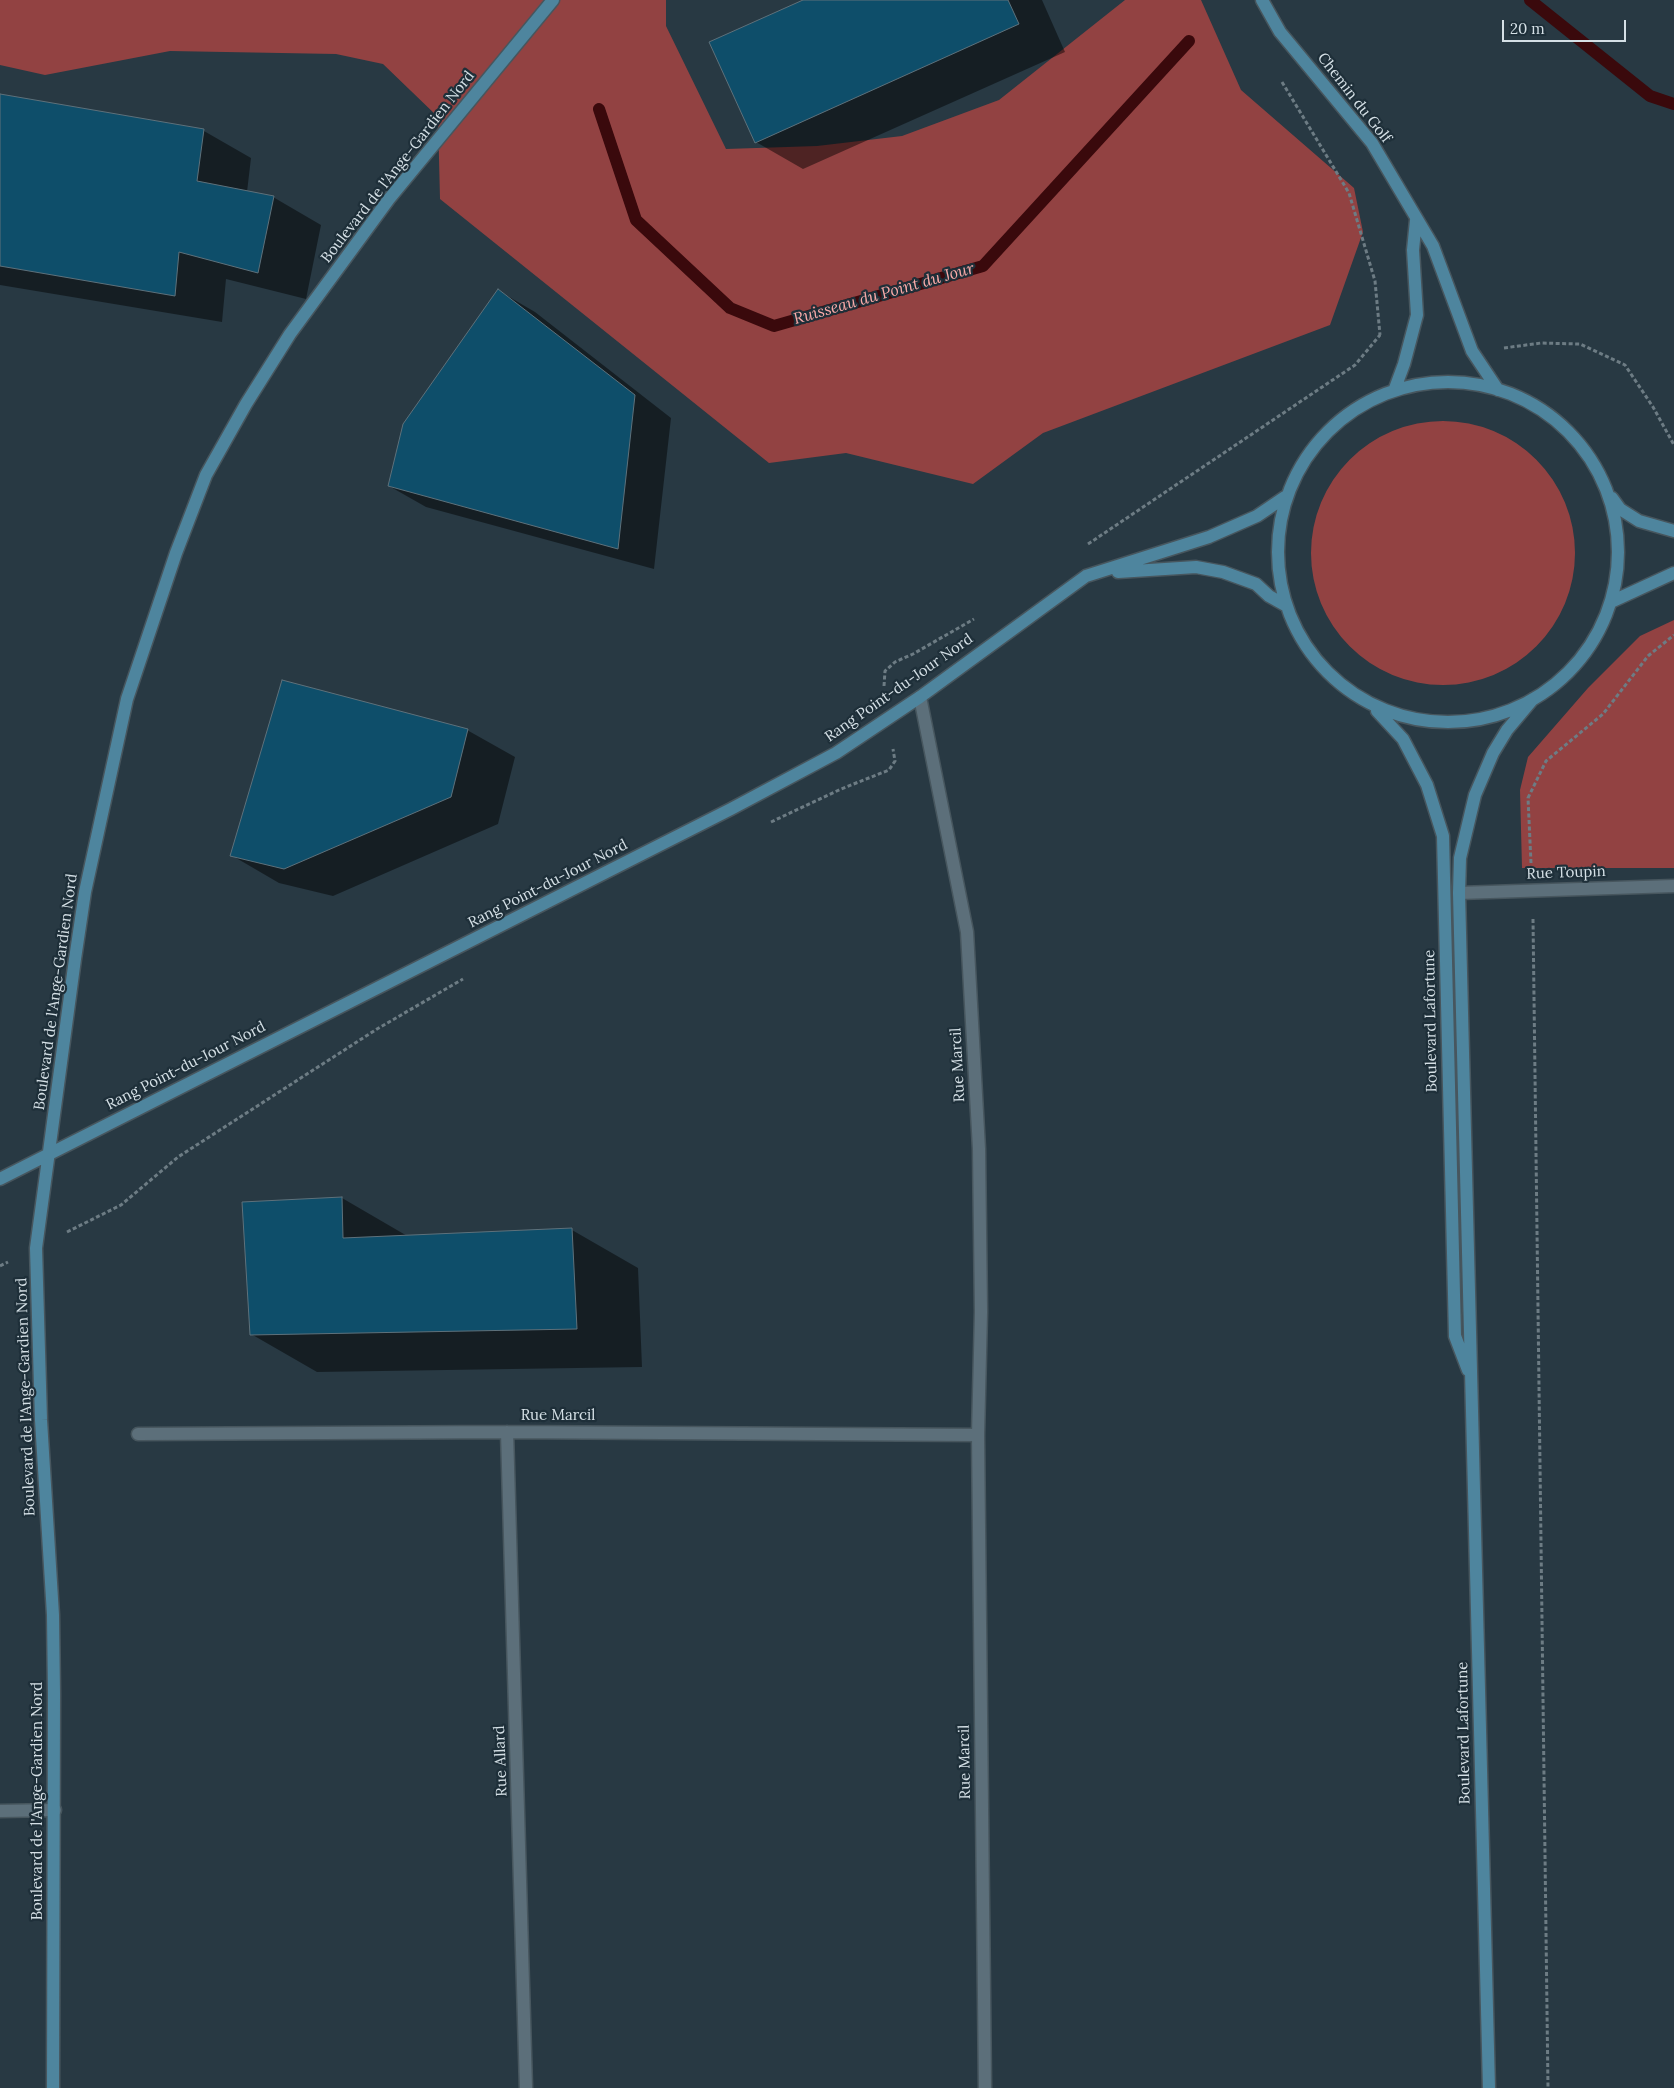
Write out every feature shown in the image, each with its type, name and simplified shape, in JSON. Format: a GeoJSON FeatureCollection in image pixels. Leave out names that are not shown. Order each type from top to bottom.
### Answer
{"type":"FeatureCollection","features":[{"type":"Feature","properties":{"kind":"street","name":"Boulevard de l'Ange-Gardien Nord"},"geometry":{"type":"LineString","coordinates":[[53,2088],[55,1810],[53,1615],[42,1420],[36,1248],[85,892],[127,699],[176,553],[206,474],[246,404],[285,342],[389,199],[553,0]]}},
{"type":"Feature","properties":{"kind":"street","name":"Chemin du Golf"},"geometry":{"type":"LineString","coordinates":[[1262,0],[1280,32],[1372,143],[1433,246],[1472,351],[1498,390]]}},
{"type":"Feature","properties":{"kind":"street"},"geometry":{"type":"LineString","coordinates":[[1394,390],[1404,364],[1417,315],[1413,263],[1416,220]]}},
{"type":"Feature","properties":{"kind":"street"},"geometry":{"type":"LineString","coordinates":[[1611,496],[1620,548],[1613,601],[1596,641],[1569,674],[1533,700],[1489,718],[1442,723],[1394,715],[1351,693],[1310,655],[1285,605],[1277,551],[1285,497],[1302,462],[1327,431],[1358,407],[1394,390],[1446,383],[1498,390],[1547,412],[1586,448],[1611,496],[1620,508],[1639,521],[1674,531]]}},
{"type":"Feature","properties":{"kind":"street","name":"Rang Point-du-Jour Nord"},"geometry":{"type":"LineString","coordinates":[[0,1179],[731,809],[836,753],[920,698],[1086,576],[1209,536],[1257,516],[1285,497]]}},
{"type":"Feature","properties":{"kind":"street","name":"Rang Point-du-Jour Nord"},"geometry":{"type":"LineString","coordinates":[[1086,576],[1132,570],[1196,567],[1233,574],[1256,584],[1269,596],[1285,605]]}},
{"type":"Feature","properties":{"kind":"street"},"geometry":{"type":"LineString","coordinates":[[1613,601],[1674,574]]}},
{"type":"Feature","properties":{"kind":"street","name":"Boulevard Lafortune"},"geometry":{"type":"LineString","coordinates":[[1351,693],[1382,714],[1403,739],[1427,785],[1443,836],[1454,1336],[1471,1376]]}},
{"type":"Feature","properties":{"kind":"street","name":"Rue Marcil"},"geometry":{"type":"LineString","coordinates":[[920,698],[967,932],[979,1149],[980,1312],[978,1435],[984,2088]]}},
{"type":"Feature","properties":{"kind":"street","name":"Boulevard Lafortune"},"geometry":{"type":"LineString","coordinates":[[1489,2088],[1459,893],[1460,858],[1475,795],[1493,753],[1507,730],[1533,700]]}},
{"type":"Feature","properties":{"kind":"street","name":"Rue Toupin"},"geometry":{"type":"LineString","coordinates":[[1459,893],[1674,886]]}},
{"type":"Feature","properties":{"kind":"street","name":"Rue Marcil"},"geometry":{"type":"LineString","coordinates":[[138,1434],[507,1432],[978,1435]]}},
{"type":"Feature","properties":{"kind":"street","name":"Rue Allard"},"geometry":{"type":"LineString","coordinates":[[507,1432],[526,2088]]}},
{"type":"Feature","properties":{"kind":"street"},"geometry":{"type":"LineString","coordinates":[[0,1811],[55,1810]]}},
{"type":"Feature","properties":{"kind":"path"},"geometry":{"type":"LineString","coordinates":[[1083,547],[1355,365],[1380,335],[1375,281],[1349,193],[1278,76]]}},
{"type":"Feature","properties":{"kind":"path"},"geometry":{"type":"LineString","coordinates":[[1380,335],[1386,337]]}},
{"type":"Feature","properties":{"kind":"path"},"geometry":{"type":"LineString","coordinates":[[1500,348],[1540,343],[1580,344],[1626,365],[1653,407],[1674,445]]}},
{"type":"Feature","properties":{"kind":"path"},"geometry":{"type":"LineString","coordinates":[[884,687],[885,671],[896,662],[976,618]]}},
{"type":"Feature","properties":{"kind":"path"},"geometry":{"type":"LineString","coordinates":[[1530,847],[1528,798],[1546,761],[1603,714],[1648,656],[1674,635]]}},
{"type":"Feature","properties":{"kind":"path"},"geometry":{"type":"LineString","coordinates":[[770,823],[840,790],[889,770],[895,761]]}},
{"type":"Feature","properties":{"kind":"path"},"geometry":{"type":"LineString","coordinates":[[1533,941],[1548,2088]]}},
{"type":"Feature","properties":{"kind":"path"},"geometry":{"type":"LineString","coordinates":[[92,1218],[122,1205],[178,1157],[377,1030],[471,974]]}},
{"type":"Feature","properties":{"kind":"shaded area"},"geometry":{"type":"Polygon","coordinates":[[[0,0],[666,0],[666,26],[726,149],[817,146],[902,136],[999,100],[1125,0],[1201,0],[1241,90],[1354,188],[1363,232],[1330,325],[1043,433],[973,484],[846,453],[769,463],[440,199],[438,117],[383,64],[336,54],[170,51],[45,75],[0,65],[0,0]]]}},
{"type":"Feature","properties":{"kind":"shaded area"},"geometry":{"type":"Polygon","coordinates":[[[1430,421],[1456,421],[1481,426],[1505,436],[1537,459],[1553,479],[1565,502],[1573,527],[1575,553],[1573,579],[1565,604],[1553,627],[1537,647],[1517,663],[1481,680],[1456,685],[1430,685],[1405,680],[1381,670],[1349,647],[1333,627],[1316,591],[1311,566],[1311,540],[1316,515],[1326,491],[1349,459],[1369,443],[1405,426],[1430,421]]]}},
{"type":"Feature","properties":{"kind":"shaded area"},"geometry":{"type":"Polygon","coordinates":[[[1674,620],[1674,868],[1522,868],[1520,790],[1528,757],[1588,688],[1640,636],[1674,620]]]}},
{"type":"Feature","properties":{"kind":"building"},"geometry":{"type":"Polygon","coordinates":[[[803,0],[1008,0],[1019,24],[755,143],[709,42],[803,0]]]}},
{"type":"Feature","properties":{"kind":"building"},"geometry":{"type":"Polygon","coordinates":[[[0,94],[204,129],[197,181],[274,196],[258,273],[179,252],[175,296],[0,266],[0,94]]]}},
{"type":"Feature","properties":{"kind":"building"},"geometry":{"type":"Polygon","coordinates":[[[498,289],[635,395],[618,549],[388,486],[403,424],[498,289]]]}},
{"type":"Feature","properties":{"kind":"building"},"geometry":{"type":"Polygon","coordinates":[[[282,680],[468,729],[451,797],[284,869],[230,856],[282,680]]]}},
{"type":"Feature","properties":{"kind":"building"},"geometry":{"type":"Polygon","coordinates":[[[342,1197],[343,1238],[572,1228],[577,1329],[250,1335],[242,1202],[342,1197]]]}},
{"type":"Feature","properties":{"kind":"waterway","name":"Ruisseau du Point du Jour"},"geometry":{"type":"LineString","coordinates":[[1530,0],[1650,96],[1674,104]]}},
{"type":"Feature","properties":{"kind":"waterway","name":"Ruisseau du Point du Jour"},"geometry":{"type":"LineString","coordinates":[[599,109],[636,220],[730,308],[774,326],[983,266],[1189,41]]}}]}
